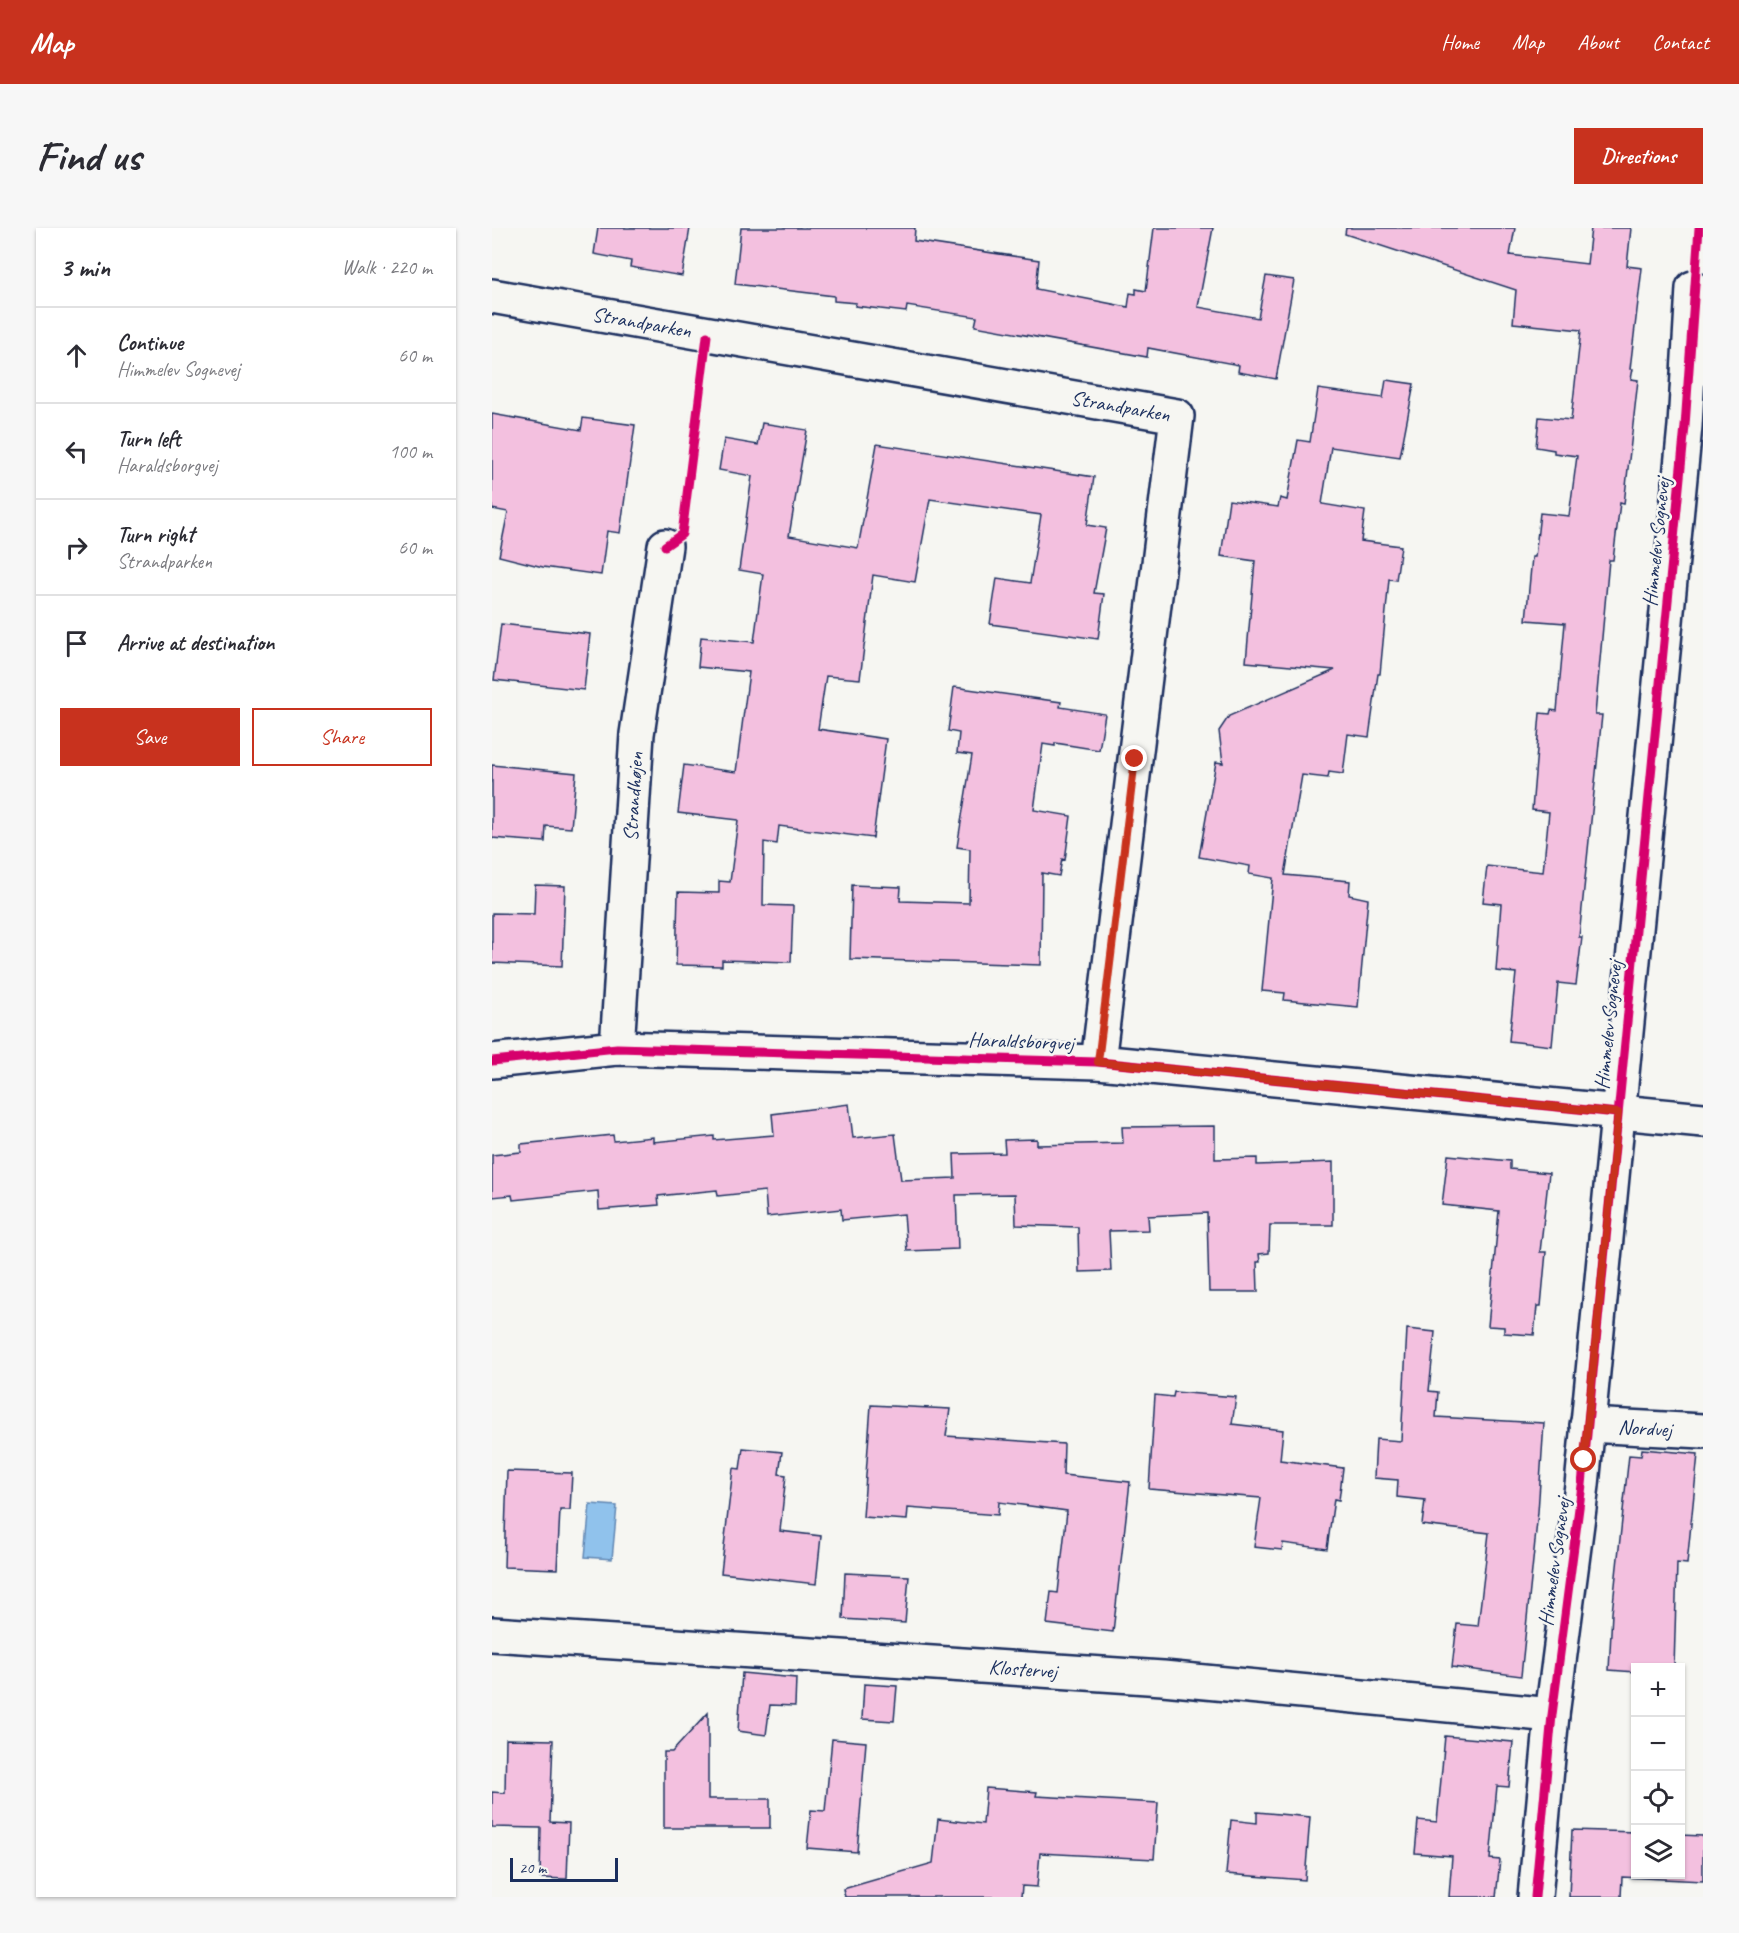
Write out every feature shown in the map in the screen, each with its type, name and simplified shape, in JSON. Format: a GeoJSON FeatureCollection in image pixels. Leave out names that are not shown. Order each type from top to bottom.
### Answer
{"type":"FeatureCollection","features":[{"type":"Feature","properties":{"kind":"street","name":"Himmelev Sognevej"},"geometry":{"type":"LineString","coordinates":[[1535,1897],[1552,1715],[1582,1485],[1618,1113],[1694,429],[1693,288]]}},
{"type":"Feature","properties":{"kind":"street","name":"Strandparken"},"geometry":{"type":"LineString","coordinates":[[492,296],[1177,416],[1098,1062]]}},
{"type":"Feature","properties":{"kind":"street","name":"Strandhøjen"},"geometry":{"type":"LineString","coordinates":[[617,1048],[637,734],[664,546]]}},
{"type":"Feature","properties":{"kind":"street","name":"Haraldsborgvej"},"geometry":{"type":"LineString","coordinates":[[492,1061],[617,1048],[1098,1062],[1703,1120]]}},
{"type":"Feature","properties":{"kind":"street","name":"Nordvej"},"geometry":{"type":"LineString","coordinates":[[1587,1425],[1703,1431]]}},
{"type":"Feature","properties":{"kind":"street","name":"Klostervej"},"geometry":{"type":"LineString","coordinates":[[492,1634],[1163,1678],[1552,1715]]}},
{"type":"Feature","properties":{"kind":"water"},"geometry":{"type":"Polygon","coordinates":[[[590,1504],[617,1506],[612,1559],[585,1557],[590,1504]]]}},
{"type":"Feature","properties":{"kind":"building"},"geometry":{"type":"Polygon","coordinates":[[[598,228],[690,228],[682,276],[630,267],[631,261],[594,254],[598,228]]]}},
{"type":"Feature","properties":{"kind":"building"},"geometry":{"type":"Polygon","coordinates":[[[741,228],[915,228],[914,241],[1039,260],[1036,289],[1128,307],[1130,293],[1136,294],[1136,289],[1146,291],[1154,228],[1213,228],[1198,307],[1258,318],[1266,276],[1294,280],[1276,379],[1238,372],[1239,365],[1148,348],[1147,357],[975,326],[977,317],[907,306],[906,312],[855,306],[856,303],[834,301],[834,296],[735,284],[741,228]]]}},
{"type":"Feature","properties":{"kind":"building"},"geometry":{"type":"Polygon","coordinates":[[[1346,228],[1515,228],[1510,255],[1587,264],[1591,228],[1631,228],[1627,266],[1642,268],[1630,369],[1633,369],[1631,379],[1638,380],[1624,504],[1620,503],[1613,560],[1609,560],[1595,715],[1602,715],[1579,937],[1582,937],[1576,985],[1558,983],[1552,1046],[1509,1041],[1516,973],[1496,971],[1501,904],[1483,902],[1487,866],[1543,872],[1549,812],[1532,810],[1540,713],[1550,714],[1551,710],[1557,711],[1565,623],[1526,620],[1532,557],[1535,557],[1540,513],[1569,516],[1577,456],[1554,453],[1554,450],[1536,447],[1539,417],[1571,420],[1581,330],[1513,323],[1516,290],[1345,234],[1346,228]]]}},
{"type":"Feature","properties":{"kind":"building"},"geometry":{"type":"Polygon","coordinates":[[[1386,380],[1414,384],[1400,457],[1331,447],[1322,504],[1365,511],[1361,541],[1401,546],[1396,580],[1389,579],[1380,674],[1378,674],[1369,737],[1348,734],[1343,774],[1329,772],[1328,778],[1302,775],[1285,875],[1350,881],[1349,895],[1368,899],[1358,1007],[1284,1000],[1285,993],[1262,991],[1273,878],[1249,874],[1250,866],[1199,857],[1216,762],[1223,763],[1219,731],[1229,716],[1335,670],[1246,662],[1255,561],[1221,556],[1229,500],[1278,507],[1280,498],[1287,500],[1298,440],[1310,442],[1318,389],[1383,398],[1386,380]]]}},
{"type":"Feature","properties":{"kind":"building"},"geometry":{"type":"Polygon","coordinates":[[[492,414],[581,430],[583,418],[635,425],[620,533],[607,531],[601,575],[543,567],[499,556],[508,512],[492,509],[492,414]]]}},
{"type":"Feature","properties":{"kind":"building"},"geometry":{"type":"Polygon","coordinates":[[[762,423],[807,430],[789,536],[858,548],[877,444],[1094,477],[1087,525],[1106,528],[1094,593],[1104,594],[1098,639],[990,624],[997,578],[1030,583],[1041,515],[930,499],[915,582],[873,575],[860,679],[826,676],[818,729],[886,739],[873,838],[779,826],[777,844],[764,842],[763,905],[793,906],[791,962],[722,960],[722,966],[676,965],[678,892],[719,893],[719,881],[730,882],[738,820],[678,813],[684,765],[736,772],[749,672],[698,667],[701,637],[754,642],[763,574],[739,570],[752,476],[719,470],[724,439],[758,445],[762,423]]]}},
{"type":"Feature","properties":{"kind":"building"},"geometry":{"type":"Polygon","coordinates":[[[501,624],[590,634],[584,690],[494,680],[501,624]]]}},
{"type":"Feature","properties":{"kind":"building"},"geometry":{"type":"Polygon","coordinates":[[[954,687],[1061,702],[1060,707],[1105,714],[1099,750],[1055,743],[1055,746],[1043,744],[1034,810],[1071,816],[1065,860],[1062,859],[1059,876],[1042,873],[1041,965],[850,959],[852,885],[901,887],[900,901],[969,903],[970,849],[957,847],[972,755],[957,753],[959,733],[948,731],[954,687]]]}},
{"type":"Feature","properties":{"kind":"building"},"geometry":{"type":"Polygon","coordinates":[[[492,765],[576,773],[571,828],[546,826],[545,842],[492,838],[492,765]]]}},
{"type":"Feature","properties":{"kind":"building"},"geometry":{"type":"Polygon","coordinates":[[[535,885],[565,886],[562,966],[492,963],[492,913],[534,914],[535,885]]]}},
{"type":"Feature","properties":{"kind":"building"},"geometry":{"type":"Polygon","coordinates":[[[849,1104],[853,1138],[895,1134],[901,1180],[955,1178],[954,1154],[1005,1153],[1004,1140],[1037,1139],[1037,1145],[1123,1143],[1122,1127],[1215,1126],[1215,1159],[1257,1158],[1257,1165],[1333,1162],[1333,1225],[1270,1225],[1269,1253],[1259,1254],[1260,1262],[1257,1262],[1258,1292],[1209,1292],[1207,1213],[1148,1216],[1149,1230],[1109,1231],[1111,1271],[1079,1272],[1078,1227],[1016,1225],[1015,1194],[956,1195],[958,1249],[907,1251],[904,1214],[842,1220],[841,1209],[767,1217],[765,1191],[718,1196],[717,1190],[658,1196],[659,1205],[599,1210],[598,1191],[513,1200],[512,1195],[492,1197],[492,1155],[521,1152],[521,1144],[613,1135],[614,1141],[653,1137],[653,1142],[714,1136],[714,1140],[774,1135],[772,1114],[849,1104]]]}},
{"type":"Feature","properties":{"kind":"building"},"geometry":{"type":"Polygon","coordinates":[[[1448,1155],[1510,1161],[1510,1169],[1549,1173],[1540,1252],[1546,1252],[1541,1306],[1537,1306],[1534,1335],[1504,1333],[1504,1327],[1488,1326],[1499,1211],[1442,1205],[1448,1155]]]}},
{"type":"Feature","properties":{"kind":"building"},"geometry":{"type":"Polygon","coordinates":[[[1407,1329],[1435,1332],[1429,1391],[1438,1392],[1436,1417],[1544,1423],[1538,1512],[1521,1676],[1452,1667],[1457,1624],[1478,1626],[1489,1533],[1422,1525],[1425,1500],[1397,1497],[1398,1480],[1374,1478],[1376,1439],[1401,1441],[1407,1329]]]}},
{"type":"Feature","properties":{"kind":"building"},"geometry":{"type":"Polygon","coordinates":[[[1174,1392],[1236,1397],[1232,1424],[1283,1430],[1280,1460],[1343,1468],[1339,1500],[1334,1499],[1327,1549],[1283,1543],[1282,1550],[1254,1547],[1261,1498],[1149,1489],[1155,1395],[1173,1397],[1174,1392]]]}},
{"type":"Feature","properties":{"kind":"building"},"geometry":{"type":"Polygon","coordinates":[[[871,1405],[950,1409],[946,1436],[1064,1444],[1063,1475],[1130,1482],[1113,1632],[1047,1624],[1051,1592],[1058,1593],[1067,1511],[999,1502],[998,1515],[908,1508],[907,1520],[863,1517],[871,1405]]]}},
{"type":"Feature","properties":{"kind":"building"},"geometry":{"type":"Polygon","coordinates":[[[743,1448],[782,1452],[779,1474],[786,1475],[780,1531],[821,1536],[816,1584],[721,1573],[733,1468],[740,1469],[743,1448]]]}},
{"type":"Feature","properties":{"kind":"building"},"geometry":{"type":"Polygon","coordinates":[[[1642,1449],[1698,1454],[1687,1564],[1677,1563],[1674,1663],[1631,1663],[1631,1672],[1609,1670],[1612,1613],[1629,1455],[1641,1456],[1642,1449]]]}},
{"type":"Feature","properties":{"kind":"building"},"geometry":{"type":"Polygon","coordinates":[[[507,1471],[572,1473],[570,1510],[560,1510],[557,1569],[504,1567],[507,1471]]]}},
{"type":"Feature","properties":{"kind":"building"},"geometry":{"type":"Polygon","coordinates":[[[845,1573],[909,1576],[905,1623],[843,1619],[845,1573]]]}},
{"type":"Feature","properties":{"kind":"building"},"geometry":{"type":"Polygon","coordinates":[[[742,1673],[796,1678],[795,1706],[770,1705],[766,1735],[738,1731],[742,1673]]]}},
{"type":"Feature","properties":{"kind":"building"},"geometry":{"type":"Polygon","coordinates":[[[864,1684],[897,1686],[894,1721],[862,1719],[864,1684]]]}},
{"type":"Feature","properties":{"kind":"building"},"geometry":{"type":"Polygon","coordinates":[[[708,1713],[708,1799],[770,1799],[770,1828],[664,1828],[664,1752],[672,1752],[708,1713]]]}},
{"type":"Feature","properties":{"kind":"building"},"geometry":{"type":"Polygon","coordinates":[[[1445,1736],[1513,1742],[1509,1787],[1497,1786],[1490,1859],[1500,1860],[1496,1897],[1449,1897],[1452,1856],[1415,1853],[1418,1820],[1437,1822],[1445,1736]]]}},
{"type":"Feature","properties":{"kind":"building"},"geometry":{"type":"Polygon","coordinates":[[[506,1739],[553,1740],[550,1822],[569,1823],[567,1879],[540,1878],[541,1828],[492,1827],[492,1792],[505,1793],[506,1739]]]}},
{"type":"Feature","properties":{"kind":"building"},"geometry":{"type":"Polygon","coordinates":[[[832,1739],[866,1742],[857,1852],[807,1848],[811,1810],[825,1811],[832,1739]]]}},
{"type":"Feature","properties":{"kind":"building"},"geometry":{"type":"Polygon","coordinates":[[[986,1788],[1037,1792],[1036,1796],[1158,1803],[1154,1859],[1040,1853],[1037,1887],[1022,1886],[1021,1897],[845,1897],[843,1889],[933,1863],[938,1819],[983,1824],[986,1788]]]}},
{"type":"Feature","properties":{"kind":"building"},"geometry":{"type":"Polygon","coordinates":[[[1257,1812],[1310,1817],[1305,1880],[1226,1874],[1231,1820],[1257,1823],[1257,1812]]]}},
{"type":"Feature","properties":{"kind":"building"},"geometry":{"type":"Polygon","coordinates":[[[1572,1830],[1631,1832],[1631,1877],[1622,1877],[1621,1897],[1569,1897],[1572,1830]]]}},
{"type":"Feature","properties":{"kind":"building"},"geometry":{"type":"Polygon","coordinates":[[[1685,1835],[1703,1836],[1703,1881],[1662,1879],[1685,1879],[1685,1835]]]}},
{"type":"Feature","properties":{"kind":"cycle path"},"geometry":{"type":"LineString","coordinates":[[1535,1897],[1552,1715],[1582,1485],[1685,426],[1699,228]]}},
{"type":"Feature","properties":{"kind":"cycle path"},"geometry":{"type":"LineString","coordinates":[[665,546],[682,534],[707,336]]}},
{"type":"Feature","properties":{"kind":"cycle path"},"geometry":{"type":"LineString","coordinates":[[492,1061],[617,1048],[1098,1062],[1618,1113]]}},
{"type":"Feature","properties":{"kind":"route"},"geometry":{"type":"LineString","coordinates":[[1135,759],[1098,1062],[1618,1113],[1584,1460]]}}]}
